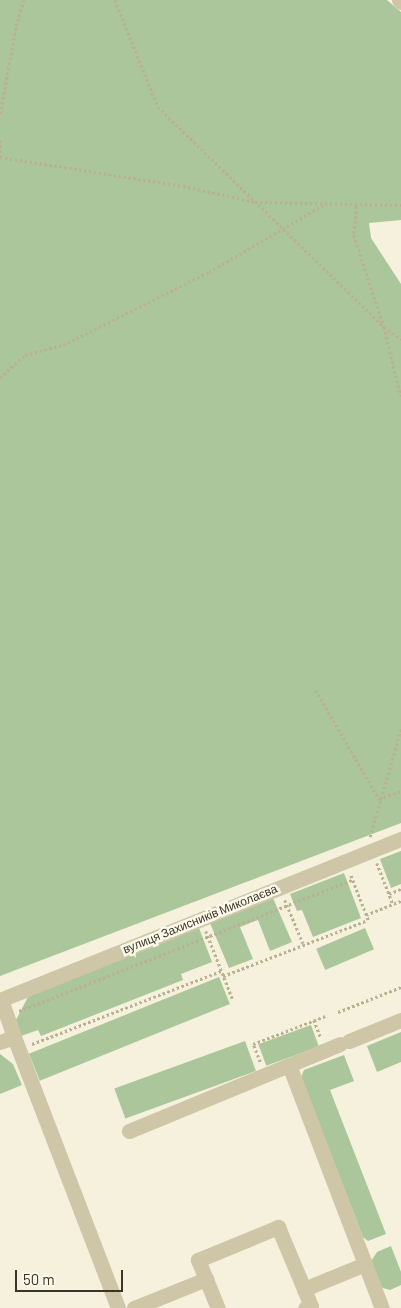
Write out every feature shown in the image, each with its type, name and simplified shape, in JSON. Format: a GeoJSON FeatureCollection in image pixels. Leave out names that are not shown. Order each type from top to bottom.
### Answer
{"type":"FeatureCollection","features":[{"type":"Feature","properties":{"kind":"street","name":"вулиця Захисників Миколаєва"},"geometry":{"type":"LineString","coordinates":[[0,1000],[401,839]]}},
{"type":"Feature","properties":{"kind":"street"},"geometry":{"type":"LineString","coordinates":[[0,1000],[6,1017],[11,1043],[118,1308]]}},
{"type":"Feature","properties":{"kind":"street"},"geometry":{"type":"LineString","coordinates":[[129,1131],[401,1020]]}},
{"type":"Feature","properties":{"kind":"street"},"geometry":{"type":"LineString","coordinates":[[289,1065],[382,1308]]}},
{"type":"Feature","properties":{"kind":"street"},"geometry":{"type":"LineString","coordinates":[[218,1308],[198,1260],[278,1226],[311,1306],[305,1308]]}},
{"type":"Feature","properties":{"kind":"street"},"geometry":{"type":"LineString","coordinates":[[304,1289],[365,1264]]}},
{"type":"Feature","properties":{"kind":"street"},"geometry":{"type":"LineString","coordinates":[[134,1308],[206,1279]]}},
{"type":"Feature","properties":{"kind":"path"},"geometry":{"type":"LineString","coordinates":[[0,114],[16,26],[24,0]]}},
{"type":"Feature","properties":{"kind":"path"},"geometry":{"type":"LineString","coordinates":[[115,0],[158,106],[254,202],[384,327],[401,340]]}},
{"type":"Feature","properties":{"kind":"path"},"geometry":{"type":"LineString","coordinates":[[0,140],[0,157],[183,186],[254,202],[357,206],[401,205]]}},
{"type":"Feature","properties":{"kind":"path"},"geometry":{"type":"LineString","coordinates":[[0,378],[25,355],[63,345],[209,272],[324,204]]}},
{"type":"Feature","properties":{"kind":"path"},"geometry":{"type":"LineString","coordinates":[[357,206],[354,235],[384,327],[401,396]]}},
{"type":"Feature","properties":{"kind":"path"},"geometry":{"type":"LineString","coordinates":[[316,690],[379,799]]}},
{"type":"Feature","properties":{"kind":"path"},"geometry":{"type":"LineString","coordinates":[[393,904],[370,851],[379,799],[401,728]]}},
{"type":"Feature","properties":{"kind":"path"},"geometry":{"type":"LineString","coordinates":[[379,799],[401,791]]}},
{"type":"Feature","properties":{"kind":"path"},"geometry":{"type":"LineString","coordinates":[[223,976],[368,920],[345,861]]}},
{"type":"Feature","properties":{"kind":"path"},"geometry":{"type":"LineString","coordinates":[[6,1017],[352,880]]}},
{"type":"Feature","properties":{"kind":"path"},"geometry":{"type":"LineString","coordinates":[[280,887],[303,944]]}},
{"type":"Feature","properties":{"kind":"path"},"geometry":{"type":"LineString","coordinates":[[389,894],[401,889]]}},
{"type":"Feature","properties":{"kind":"path"},"geometry":{"type":"LineString","coordinates":[[366,914],[401,901]]}},
{"type":"Feature","properties":{"kind":"path"},"geometry":{"type":"LineString","coordinates":[[201,918],[234,1000]]}},
{"type":"Feature","properties":{"kind":"path"},"geometry":{"type":"LineString","coordinates":[[11,1043],[221,971]]}},
{"type":"Feature","properties":{"kind":"path"},"geometry":{"type":"LineString","coordinates":[[338,1012],[401,987]]}},
{"type":"Feature","properties":{"kind":"path"},"geometry":{"type":"LineString","coordinates":[[265,1075],[252,1044],[328,1015]]}},
{"type":"Feature","properties":{"kind":"green space"},"geometry":{"type":"Polygon","coordinates":[[[0,0],[387,0],[401,12],[401,220],[369,223],[371,238],[401,284],[401,823],[0,976],[0,0]]]}},
{"type":"Feature","properties":{"kind":"green space"},"geometry":{"type":"Polygon","coordinates":[[[401,851],[401,884],[391,888],[380,859],[401,851]]]}},
{"type":"Feature","properties":{"kind":"green space"},"geometry":{"type":"Polygon","coordinates":[[[344,873],[361,918],[313,937],[302,910],[297,911],[290,894],[344,873]]]}},
{"type":"Feature","properties":{"kind":"green space"},"geometry":{"type":"Polygon","coordinates":[[[273,898],[292,942],[270,951],[258,920],[240,927],[253,959],[229,968],[210,923],[273,898]]]}},
{"type":"Feature","properties":{"kind":"green space"},"geometry":{"type":"Polygon","coordinates":[[[199,928],[212,962],[181,974],[183,980],[41,1036],[38,1030],[21,1036],[16,1020],[29,995],[199,928]]]}},
{"type":"Feature","properties":{"kind":"green space"},"geometry":{"type":"Polygon","coordinates":[[[365,928],[374,949],[325,970],[316,949],[365,928]]]}},
{"type":"Feature","properties":{"kind":"green space"},"geometry":{"type":"Polygon","coordinates":[[[219,977],[230,1004],[40,1081],[29,1054],[219,977]]]}},
{"type":"Feature","properties":{"kind":"green space"},"geometry":{"type":"Polygon","coordinates":[[[311,1025],[319,1047],[266,1066],[258,1044],[311,1025]]]}},
{"type":"Feature","properties":{"kind":"green space"},"geometry":{"type":"Polygon","coordinates":[[[401,1032],[401,1062],[377,1072],[367,1046],[401,1032]]]}},
{"type":"Feature","properties":{"kind":"green space"},"geometry":{"type":"Polygon","coordinates":[[[245,1041],[256,1071],[125,1119],[114,1089],[245,1041]]]}},
{"type":"Feature","properties":{"kind":"green space"},"geometry":{"type":"Polygon","coordinates":[[[0,1054],[13,1064],[22,1085],[0,1094],[0,1054]]]}},
{"type":"Feature","properties":{"kind":"green space"},"geometry":{"type":"Polygon","coordinates":[[[344,1055],[354,1081],[330,1090],[386,1234],[368,1241],[363,1237],[301,1077],[304,1070],[344,1055]]]}},
{"type":"Feature","properties":{"kind":"green space"},"geometry":{"type":"Polygon","coordinates":[[[391,1246],[401,1272],[401,1285],[390,1290],[383,1288],[376,1280],[370,1263],[377,1252],[391,1246]]]}}]}
